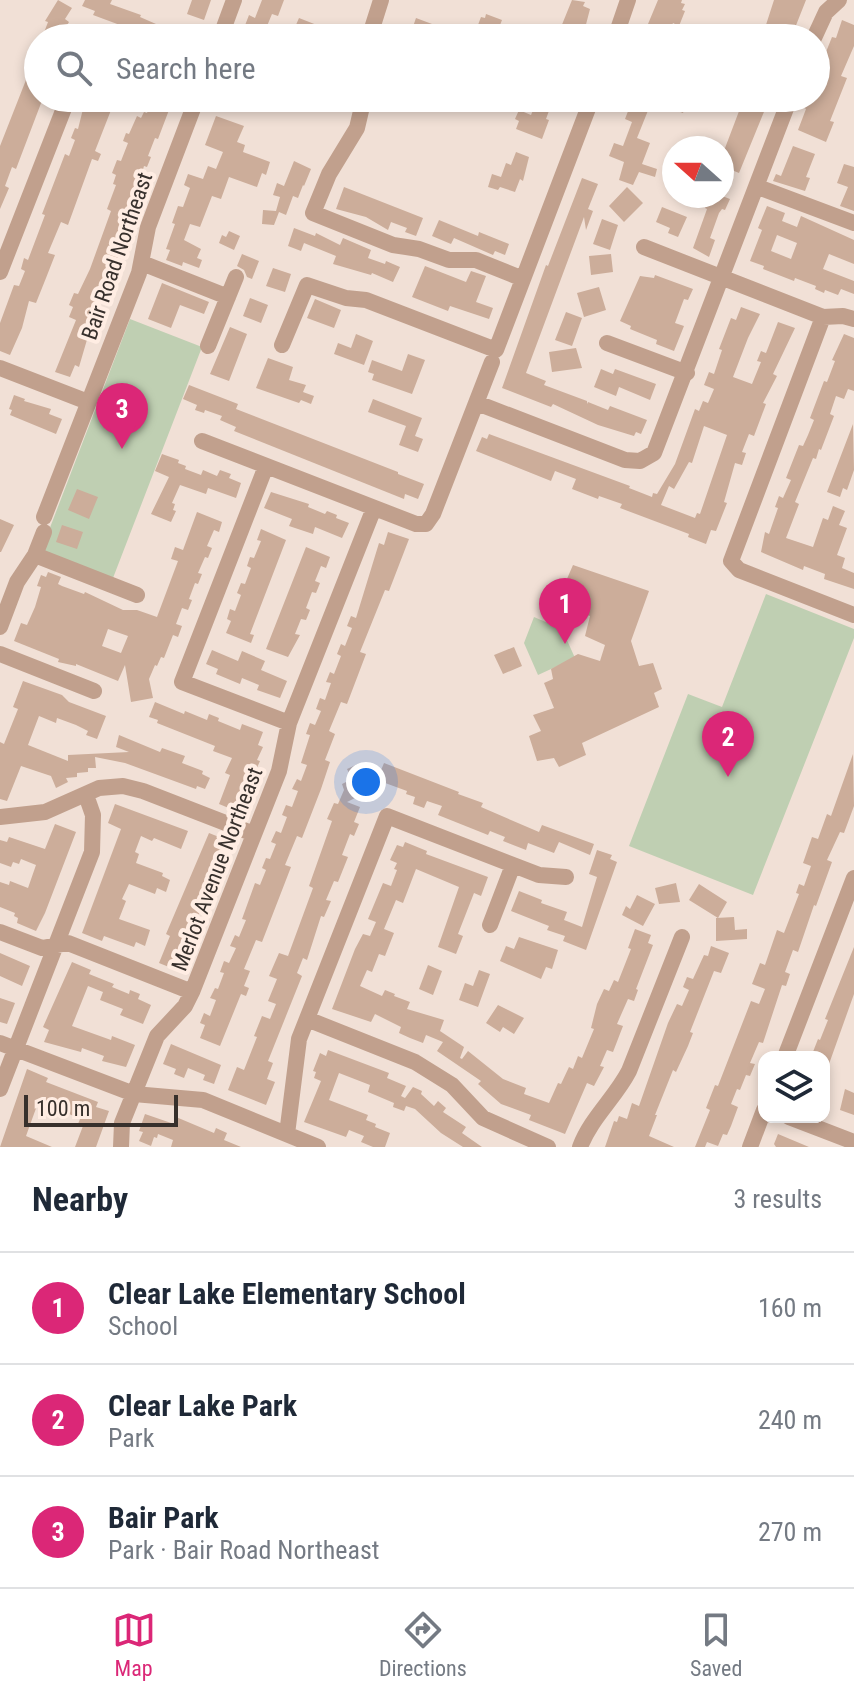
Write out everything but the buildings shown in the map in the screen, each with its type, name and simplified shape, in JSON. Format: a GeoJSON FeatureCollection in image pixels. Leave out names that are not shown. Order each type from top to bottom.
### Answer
{"type":"FeatureCollection","features":[{"type":"Feature","properties":{"kind":"street"},"geometry":{"type":"LineString","coordinates":[[225,24],[234,0]]}},
{"type":"Feature","properties":{"kind":"street"},"geometry":{"type":"LineString","coordinates":[[373,24],[381,0]]}},
{"type":"Feature","properties":{"kind":"street"},"geometry":{"type":"LineString","coordinates":[[620,24],[628,0]]}},
{"type":"Feature","properties":{"kind":"street"},"geometry":{"type":"LineString","coordinates":[[820,24],[826,12],[839,0]]}},
{"type":"Feature","properties":{"kind":"street"},"geometry":{"type":"LineString","coordinates":[[0,272],[63,112]]}},
{"type":"Feature","properties":{"kind":"street","name":"Bair Road Northeast"},"geometry":{"type":"LineString","coordinates":[[1,621],[20,575],[35,555],[88,402],[142,263],[148,227],[192,112]]}},
{"type":"Feature","properties":{"kind":"street"},"geometry":{"type":"LineString","coordinates":[[361,112],[357,128],[329,174],[313,213],[385,242],[419,249],[449,260],[476,260],[523,279]]}},
{"type":"Feature","properties":{"kind":"street"},"geometry":{"type":"LineString","coordinates":[[202,441],[416,524],[426,524],[433,514],[477,403],[587,112]]}},
{"type":"Feature","properties":{"kind":"street"},"geometry":{"type":"LineString","coordinates":[[477,403],[625,460],[640,461],[651,456],[687,373],[785,112]]}},
{"type":"Feature","properties":{"kind":"street"},"geometry":{"type":"LineString","coordinates":[[758,187],[854,223]]}},
{"type":"Feature","properties":{"kind":"street"},"geometry":{"type":"LineString","coordinates":[[644,247],[823,317],[854,319]]}},
{"type":"Feature","properties":{"kind":"street"},"geometry":{"type":"LineString","coordinates":[[142,263],[228,297]]}},
{"type":"Feature","properties":{"kind":"street"},"geometry":{"type":"LineString","coordinates":[[208,346],[236,277]]}},
{"type":"Feature","properties":{"kind":"street"},"geometry":{"type":"LineString","coordinates":[[282,345],[307,285],[346,298],[366,300],[494,356]]}},
{"type":"Feature","properties":{"kind":"street"},"geometry":{"type":"LineString","coordinates":[[823,317],[732,555],[732,564],[739,570],[854,615]]}},
{"type":"Feature","properties":{"kind":"street"},"geometry":{"type":"LineString","coordinates":[[607,343],[687,373]]}},
{"type":"Feature","properties":{"kind":"street"},"geometry":{"type":"LineString","coordinates":[[0,368],[88,402]]}},
{"type":"Feature","properties":{"kind":"street"},"geometry":{"type":"LineString","coordinates":[[266,466],[182,682],[289,723]]}},
{"type":"Feature","properties":{"kind":"street","name":"Merlot Avenue Northeast"},"geometry":{"type":"LineString","coordinates":[[121,1147],[122,1123],[157,1036],[185,1006],[192,992],[279,771],[289,723],[374,508]]}},
{"type":"Feature","properties":{"kind":"street"},"geometry":{"type":"LineString","coordinates":[[35,555],[137,595]]}},
{"type":"Feature","properties":{"kind":"street"},"geometry":{"type":"LineString","coordinates":[[0,654],[94,691]]}},
{"type":"Feature","properties":{"kind":"street"},"geometry":{"type":"LineString","coordinates":[[0,817],[45,812],[112,786],[131,787],[254,834]]}},
{"type":"Feature","properties":{"kind":"street"},"geometry":{"type":"LineString","coordinates":[[0,1089],[8,1046],[56,945],[92,852],[95,833],[86,795]]}},
{"type":"Feature","properties":{"kind":"street"},"geometry":{"type":"LineString","coordinates":[[287,1134],[297,1050],[387,816],[539,875],[566,877]]}},
{"type":"Feature","properties":{"kind":"street"},"geometry":{"type":"LineString","coordinates":[[490,925],[513,865]]}},
{"type":"Feature","properties":{"kind":"street"},"geometry":{"type":"LineString","coordinates":[[787,1051],[854,878]]}},
{"type":"Feature","properties":{"kind":"street"},"geometry":{"type":"LineString","coordinates":[[0,932],[42,948],[68,943],[192,992]]}},
{"type":"Feature","properties":{"kind":"street"},"geometry":{"type":"LineString","coordinates":[[580,1147],[594,1119],[622,1085],[629,1071],[682,937]]}},
{"type":"Feature","properties":{"kind":"street"},"geometry":{"type":"LineString","coordinates":[[307,1019],[423,1066],[452,1085],[483,1118],[548,1147]]}},
{"type":"Feature","properties":{"kind":"street"},"geometry":{"type":"LineString","coordinates":[[8,1046],[134,1094],[203,1100],[318,1147]]}},
{"type":"Feature","properties":{"kind":"street"},"geometry":{"type":"LineString","coordinates":[[750,1147],[759,1123]]}},
{"type":"Feature","properties":{"kind":"street"},"geometry":{"type":"LineString","coordinates":[[805,1123],[854,1142]]}},
{"type":"Feature","properties":{"kind":"green space"},"geometry":{"type":"Polygon","coordinates":[[[130,319],[202,347],[113,578],[41,551],[130,319]]]}},
{"type":"Feature","properties":{"kind":"green space"},"geometry":{"type":"Polygon","coordinates":[[[766,594],[854,629],[854,638],[753,895],[629,846],[688,694],[722,707],[766,594]]]}},
{"type":"Feature","properties":{"kind":"green space"},"geometry":{"type":"Polygon","coordinates":[[[534,617],[562,629],[575,658],[538,675],[524,643],[534,617]]]}},
{"type":"Feature","properties":{"kind":"place","name":"Bair Park"},"geometry":{"type":"Point","coordinates":[122,449]}},
{"type":"Feature","properties":{"kind":"place","name":"Clear Lake Elementary School"},"geometry":{"type":"Point","coordinates":[565,644]}},
{"type":"Feature","properties":{"kind":"place","name":"Clear Lake Park"},"geometry":{"type":"Point","coordinates":[728,777]}}]}
